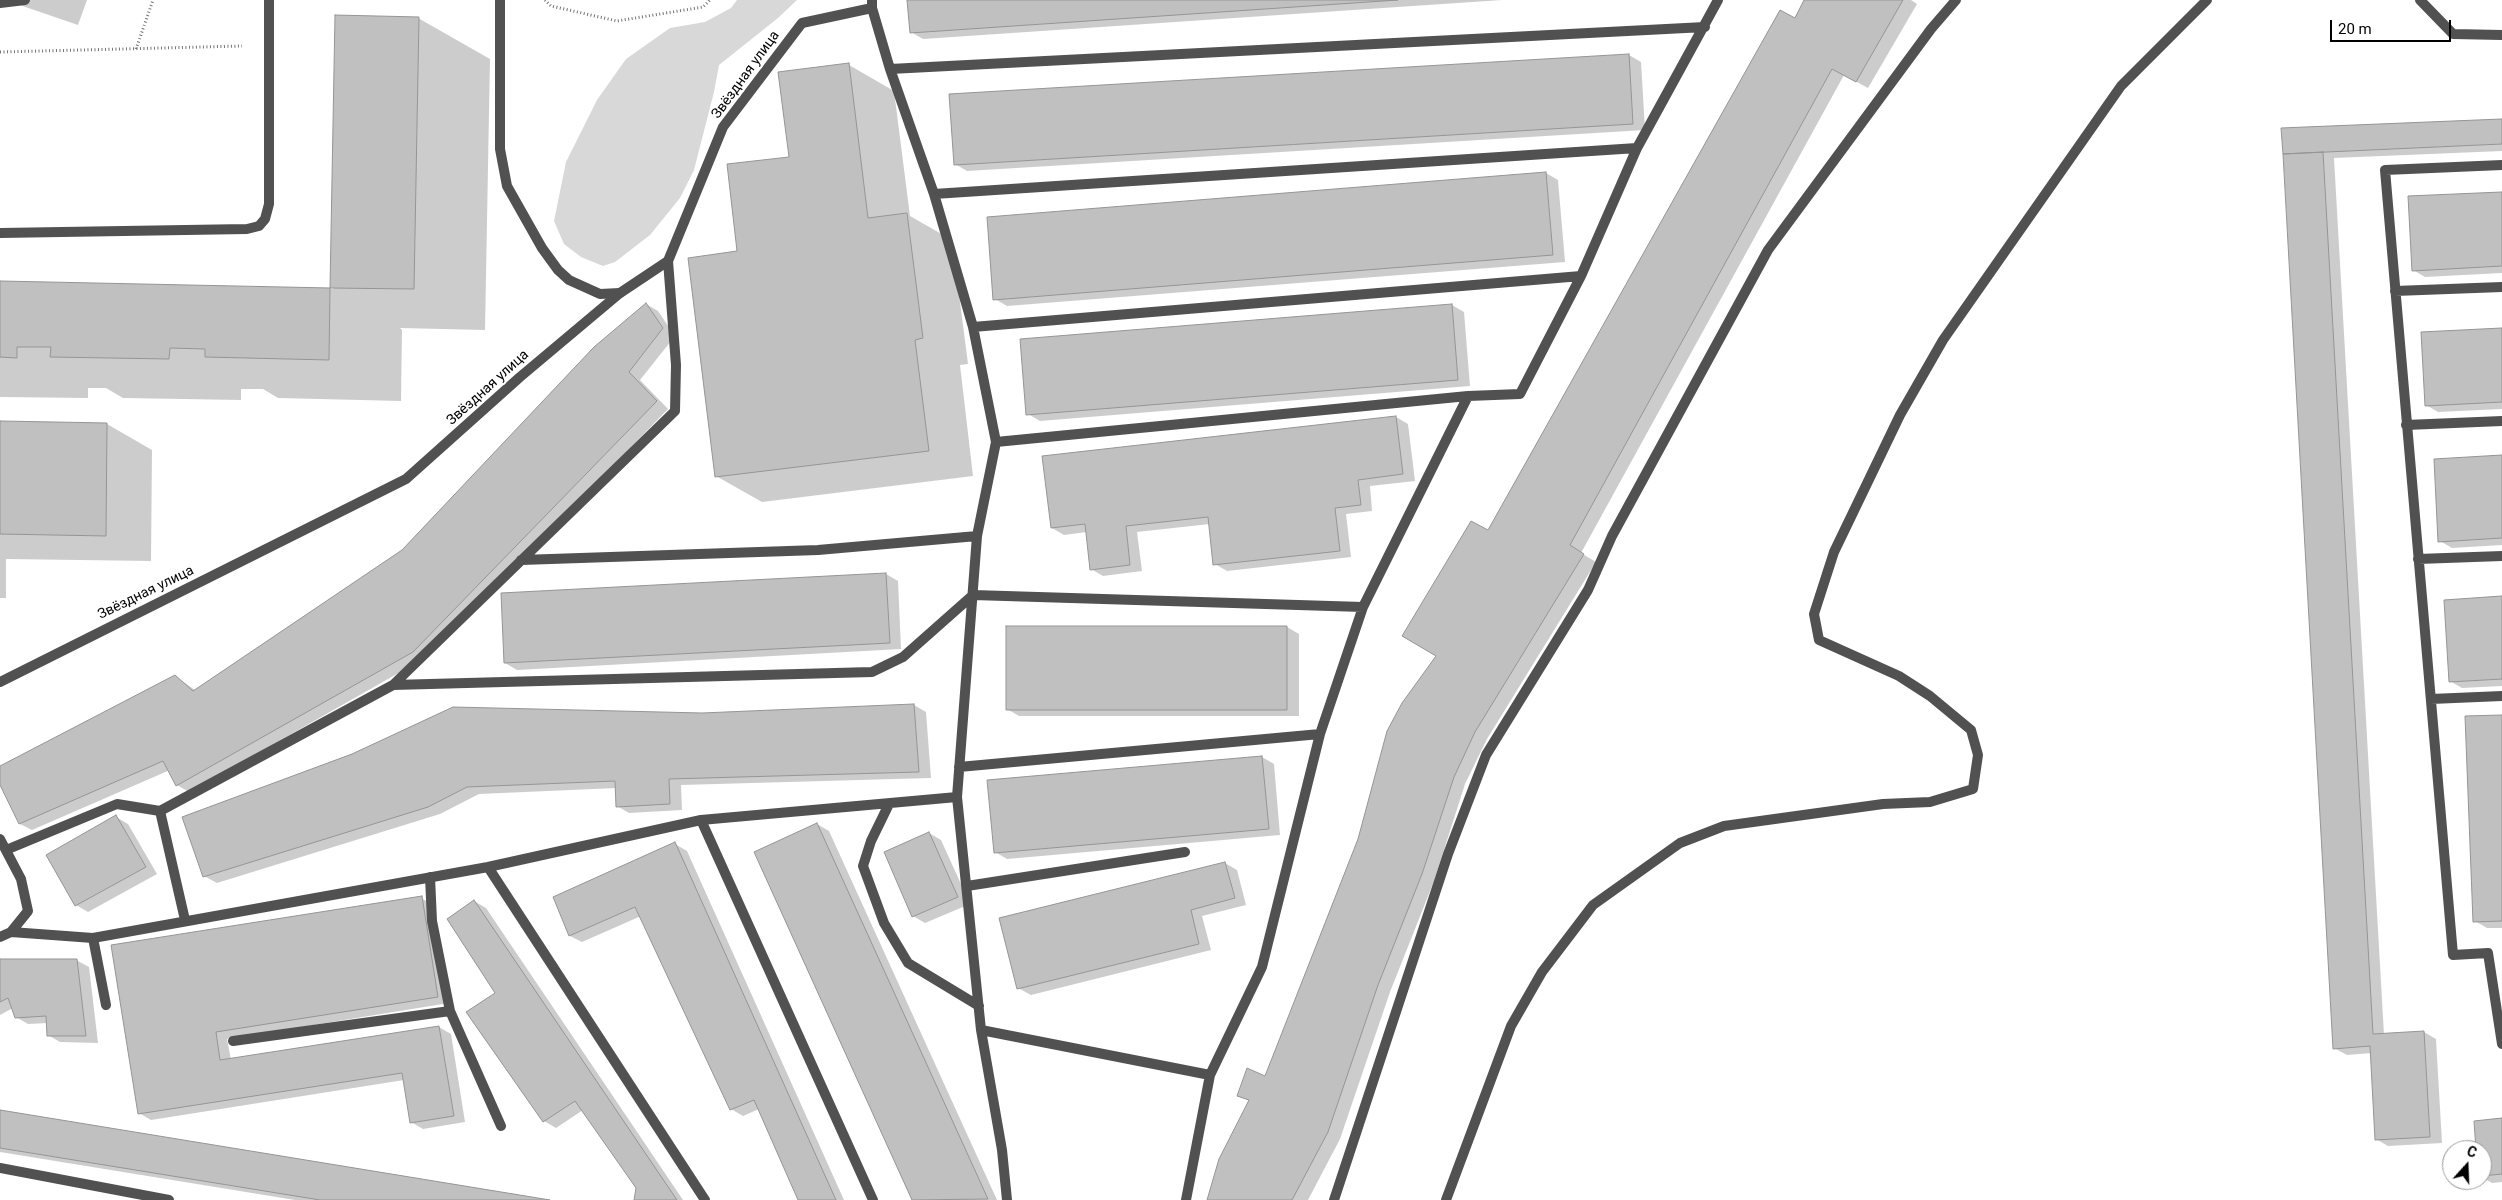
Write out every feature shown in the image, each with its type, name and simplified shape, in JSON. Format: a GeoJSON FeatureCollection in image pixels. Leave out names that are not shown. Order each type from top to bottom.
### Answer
{"type":"FeatureCollection","features":[{"type":"Feature","properties":{"kind":"street"},"geometry":{"type":"LineString","coordinates":[[0,3],[25,0]]}},
{"type":"Feature","properties":{"kind":"street"},"geometry":{"type":"LineString","coordinates":[[0,233],[247,229],[259,226],[265,219],[269,204],[269,0]]}},
{"type":"Feature","properties":{"kind":"street"},"geometry":{"type":"LineString","coordinates":[[500,0],[500,149],[508,186],[542,248],[558,270],[569,280],[600,294],[620,293]]}},
{"type":"Feature","properties":{"kind":"street"},"geometry":{"type":"LineString","coordinates":[[996,442],[1468,396],[1520,394],[1582,276],[1637,148],[1705,27],[1718,0]]}},
{"type":"Feature","properties":{"kind":"street"},"geometry":{"type":"LineString","coordinates":[[1334,1200],[1445,863],[1486,755],[1588,590],[1612,536],[1768,250],[1925,36],[1956,0]]}},
{"type":"Feature","properties":{"kind":"street"},"geometry":{"type":"LineString","coordinates":[[1446,1200],[1511,1026],[1542,972],[1593,905],[1680,843],[1724,826],[1883,804],[1930,802],[1973,788],[1978,755],[1971,730],[1930,696],[1899,676],[1819,640],[1814,614],[1834,552],[1900,415],[1943,340],[2121,86],[2207,0]]}},
{"type":"Feature","properties":{"kind":"street"},"geometry":{"type":"LineString","coordinates":[[2420,0],[2453,34],[2502,35]]}},
{"type":"Feature","properties":{"kind":"street"},"geometry":{"type":"LineString","coordinates":[[872,4],[890,69],[934,194],[973,327],[996,442],[978,536],[957,797],[968,886],[981,1030],[1002,1150],[1007,1200]]}},
{"type":"Feature","properties":{"kind":"street","name":"Звёздная улица"},"geometry":{"type":"LineString","coordinates":[[0,682],[406,479],[520,377],[620,293],[668,261],[723,127],[802,23],[872,4]]}},
{"type":"Feature","properties":{"kind":"street"},"geometry":{"type":"LineString","coordinates":[[890,69],[1705,27]]}},
{"type":"Feature","properties":{"kind":"street"},"geometry":{"type":"LineString","coordinates":[[934,194],[1637,148]]}},
{"type":"Feature","properties":{"kind":"street"},"geometry":{"type":"LineString","coordinates":[[2502,165],[2385,170],[2453,955],[2488,953],[2502,1044]]}},
{"type":"Feature","properties":{"kind":"street"},"geometry":{"type":"LineString","coordinates":[[6,850],[117,804],[160,811],[393,684],[675,411],[676,366],[668,261]]}},
{"type":"Feature","properties":{"kind":"street"},"geometry":{"type":"LineString","coordinates":[[973,327],[1582,276]]}},
{"type":"Feature","properties":{"kind":"street"},"geometry":{"type":"LineString","coordinates":[[2395,292],[2502,287]]}},
{"type":"Feature","properties":{"kind":"street"},"geometry":{"type":"LineString","coordinates":[[1186,1200],[1210,1075],[1262,967],[1320,734],[1363,607],[1468,396]]}},
{"type":"Feature","properties":{"kind":"street"},"geometry":{"type":"LineString","coordinates":[[2406,425],[2502,421]]}},
{"type":"Feature","properties":{"kind":"street"},"geometry":{"type":"LineString","coordinates":[[521,560],[818,550],[978,536]]}},
{"type":"Feature","properties":{"kind":"street"},"geometry":{"type":"LineString","coordinates":[[2418,559],[2502,556]]}},
{"type":"Feature","properties":{"kind":"street"},"geometry":{"type":"LineString","coordinates":[[393,684],[872,672],[903,657],[973,595],[1363,607]]}},
{"type":"Feature","properties":{"kind":"street"},"geometry":{"type":"LineString","coordinates":[[2431,699],[2502,696]]}},
{"type":"Feature","properties":{"kind":"street"},"geometry":{"type":"LineString","coordinates":[[960,767],[1320,734]]}},
{"type":"Feature","properties":{"kind":"street"},"geometry":{"type":"LineString","coordinates":[[11,932],[92,938],[185,920],[488,868],[702,820],[957,797]]}},
{"type":"Feature","properties":{"kind":"street"},"geometry":{"type":"LineString","coordinates":[[889,804],[872,842],[864,866],[884,923],[908,963],[979,1006]]}},
{"type":"Feature","properties":{"kind":"street"},"geometry":{"type":"LineString","coordinates":[[160,811],[185,920]]}},
{"type":"Feature","properties":{"kind":"street"},"geometry":{"type":"LineString","coordinates":[[702,820],[873,1200]]}},
{"type":"Feature","properties":{"kind":"street"},"geometry":{"type":"LineString","coordinates":[[0,839],[20,879],[28,911],[11,932],[0,937]]}},
{"type":"Feature","properties":{"kind":"street"},"geometry":{"type":"LineString","coordinates":[[968,886],[1185,852]]}},
{"type":"Feature","properties":{"kind":"street"},"geometry":{"type":"LineString","coordinates":[[488,868],[705,1200]]}},
{"type":"Feature","properties":{"kind":"street"},"geometry":{"type":"LineString","coordinates":[[430,877],[432,921],[450,1011],[501,1126]]}},
{"type":"Feature","properties":{"kind":"street"},"geometry":{"type":"LineString","coordinates":[[92,938],[106,1005]]}},
{"type":"Feature","properties":{"kind":"street"},"geometry":{"type":"LineString","coordinates":[[233,1041],[450,1011]]}},
{"type":"Feature","properties":{"kind":"street"},"geometry":{"type":"LineString","coordinates":[[981,1030],[1210,1075]]}},
{"type":"Feature","properties":{"kind":"street"},"geometry":{"type":"LineString","coordinates":[[0,1168],[169,1200]]}},
{"type":"Feature","properties":{"kind":"path"},"geometry":{"type":"LineString","coordinates":[[136,49],[153,0]]}},
{"type":"Feature","properties":{"kind":"path"},"geometry":{"type":"LineString","coordinates":[[545,0],[551,6],[617,21],[704,7],[710,0]]}},
{"type":"Feature","properties":{"kind":"path"},"geometry":{"type":"LineString","coordinates":[[0,52],[268,46]]}},
{"type":"Feature","properties":{"kind":"shaded area"},"geometry":{"type":"Polygon","coordinates":[[[737,0],[797,0],[778,18],[719,65],[694,170],[680,198],[650,235],[615,262],[603,266],[581,257],[564,244],[554,221],[566,162],[597,100],[626,59],[670,28],[705,22],[731,8],[737,0]]]}},
{"type":"Feature","properties":{"kind":"building"},"geometry":{"type":"Polygon","coordinates":[[[907,0],[1398,0],[910,33],[907,0]]]}},
{"type":"Feature","properties":{"kind":"building"},"geometry":{"type":"Polygon","coordinates":[[[1804,0],[1903,0],[1856,82],[1832,69],[1570,545],[1584,554],[1475,732],[1454,777],[1422,874],[1378,985],[1328,1132],[1292,1200],[1207,1200],[1219,1159],[1249,1100],[1237,1096],[1247,1068],[1265,1076],[1358,839],[1387,731],[1402,703],[1436,656],[1402,636],[1471,521],[1488,530],[1780,10],[1795,18],[1804,0]]]}},
{"type":"Feature","properties":{"kind":"building"},"geometry":{"type":"Polygon","coordinates":[[[335,15],[419,17],[414,289],[330,288],[335,15]]]}},
{"type":"Feature","properties":{"kind":"building"},"geometry":{"type":"Polygon","coordinates":[[[1629,54],[1633,124],[954,165],[949,94],[1629,54]]]}},
{"type":"Feature","properties":{"kind":"building"},"geometry":{"type":"Polygon","coordinates":[[[849,63],[868,218],[907,213],[923,338],[915,340],[929,451],[715,477],[688,258],[737,251],[727,164],[789,157],[778,72],[849,63]]]}},
{"type":"Feature","properties":{"kind":"building"},"geometry":{"type":"Polygon","coordinates":[[[2502,119],[2502,144],[2283,154],[2281,128],[2502,119]]]}},
{"type":"Feature","properties":{"kind":"building"},"geometry":{"type":"Polygon","coordinates":[[[2323,152],[2373,1034],[2424,1031],[2430,1137],[2375,1140],[2370,1046],[2333,1049],[2283,154],[2323,152]]]}},
{"type":"Feature","properties":{"kind":"building"},"geometry":{"type":"Polygon","coordinates":[[[1546,172],[1553,255],[993,300],[987,217],[1546,172]]]}},
{"type":"Feature","properties":{"kind":"building"},"geometry":{"type":"Polygon","coordinates":[[[2502,192],[2502,266],[2412,271],[2408,196],[2502,192]]]}},
{"type":"Feature","properties":{"kind":"building"},"geometry":{"type":"Polygon","coordinates":[[[0,281],[330,288],[329,360],[205,357],[205,349],[170,348],[169,359],[50,357],[51,347],[17,347],[17,358],[0,357],[0,281]]]}},
{"type":"Feature","properties":{"kind":"building"},"geometry":{"type":"Polygon","coordinates":[[[646,303],[663,328],[629,372],[657,401],[413,652],[176,786],[163,761],[19,824],[0,785],[0,766],[175,675],[193,691],[402,550],[594,347],[646,303]]]}},
{"type":"Feature","properties":{"kind":"building"},"geometry":{"type":"Polygon","coordinates":[[[1452,304],[1458,380],[1026,415],[1020,339],[1452,304]]]}},
{"type":"Feature","properties":{"kind":"building"},"geometry":{"type":"Polygon","coordinates":[[[2502,328],[2502,402],[2425,406],[2421,332],[2502,328]]]}},
{"type":"Feature","properties":{"kind":"building"},"geometry":{"type":"Polygon","coordinates":[[[1396,416],[1403,474],[1358,480],[1361,505],[1335,508],[1340,551],[1213,565],[1208,517],[1126,526],[1130,565],[1090,570],[1085,524],[1051,528],[1042,456],[1396,416]]]}},
{"type":"Feature","properties":{"kind":"building"},"geometry":{"type":"Polygon","coordinates":[[[0,421],[107,423],[106,536],[0,534],[0,421]]]}},
{"type":"Feature","properties":{"kind":"building"},"geometry":{"type":"Polygon","coordinates":[[[2502,455],[2502,538],[2438,542],[2434,459],[2502,455]]]}},
{"type":"Feature","properties":{"kind":"building"},"geometry":{"type":"Polygon","coordinates":[[[886,573],[890,643],[504,663],[501,593],[886,573]]]}},
{"type":"Feature","properties":{"kind":"building"},"geometry":{"type":"Polygon","coordinates":[[[2502,596],[2502,679],[2449,682],[2444,600],[2502,596]]]}},
{"type":"Feature","properties":{"kind":"building"},"geometry":{"type":"Polygon","coordinates":[[[1006,626],[1287,626],[1287,710],[1006,710],[1006,626]]]}},
{"type":"Feature","properties":{"kind":"building"},"geometry":{"type":"Polygon","coordinates":[[[914,704],[919,772],[669,779],[670,804],[616,807],[615,781],[467,787],[428,807],[203,877],[182,817],[352,754],[453,707],[702,713],[914,704]]]}},
{"type":"Feature","properties":{"kind":"building"},"geometry":{"type":"Polygon","coordinates":[[[2502,715],[2502,921],[2473,922],[2465,716],[2502,715]]]}},
{"type":"Feature","properties":{"kind":"building"},"geometry":{"type":"Polygon","coordinates":[[[1262,756],[1269,829],[994,853],[987,780],[1262,756]]]}},
{"type":"Feature","properties":{"kind":"building"},"geometry":{"type":"Polygon","coordinates":[[[116,815],[146,867],[75,906],[46,855],[116,815]]]}},
{"type":"Feature","properties":{"kind":"building"},"geometry":{"type":"Polygon","coordinates":[[[817,823],[988,1199],[912,1200],[754,852],[817,823]]]}},
{"type":"Feature","properties":{"kind":"building"},"geometry":{"type":"Polygon","coordinates":[[[929,832],[958,897],[912,917],[884,852],[929,832]]]}},
{"type":"Feature","properties":{"kind":"building"},"geometry":{"type":"Polygon","coordinates":[[[675,842],[836,1200],[798,1200],[754,1100],[730,1110],[635,907],[569,936],[553,897],[675,842]]]}},
{"type":"Feature","properties":{"kind":"building"},"geometry":{"type":"Polygon","coordinates":[[[1225,862],[1235,898],[1191,910],[1199,944],[1017,989],[999,918],[1225,862]]]}},
{"type":"Feature","properties":{"kind":"building"},"geometry":{"type":"Polygon","coordinates":[[[422,896],[438,997],[216,1032],[220,1060],[439,1026],[454,1116],[410,1123],[402,1073],[138,1114],[111,945],[422,896]]]}},
{"type":"Feature","properties":{"kind":"building"},"geometry":{"type":"Polygon","coordinates":[[[474,900],[677,1200],[634,1200],[636,1188],[575,1101],[543,1122],[466,1012],[495,993],[447,919],[474,900]]]}},
{"type":"Feature","properties":{"kind":"building"},"geometry":{"type":"Polygon","coordinates":[[[0,959],[77,959],[86,1036],[47,1036],[46,1016],[15,1018],[8,998],[0,1002],[0,959]]]}},
{"type":"Feature","properties":{"kind":"building"},"geometry":{"type":"Polygon","coordinates":[[[0,1110],[550,1200],[320,1200],[0,1148],[0,1110]]]}},
{"type":"Feature","properties":{"kind":"building"},"geometry":{"type":"Polygon","coordinates":[[[2502,1118],[2502,1174],[2492,1175],[2492,1140],[2475,1140],[2474,1121],[2502,1118]]]}}]}
